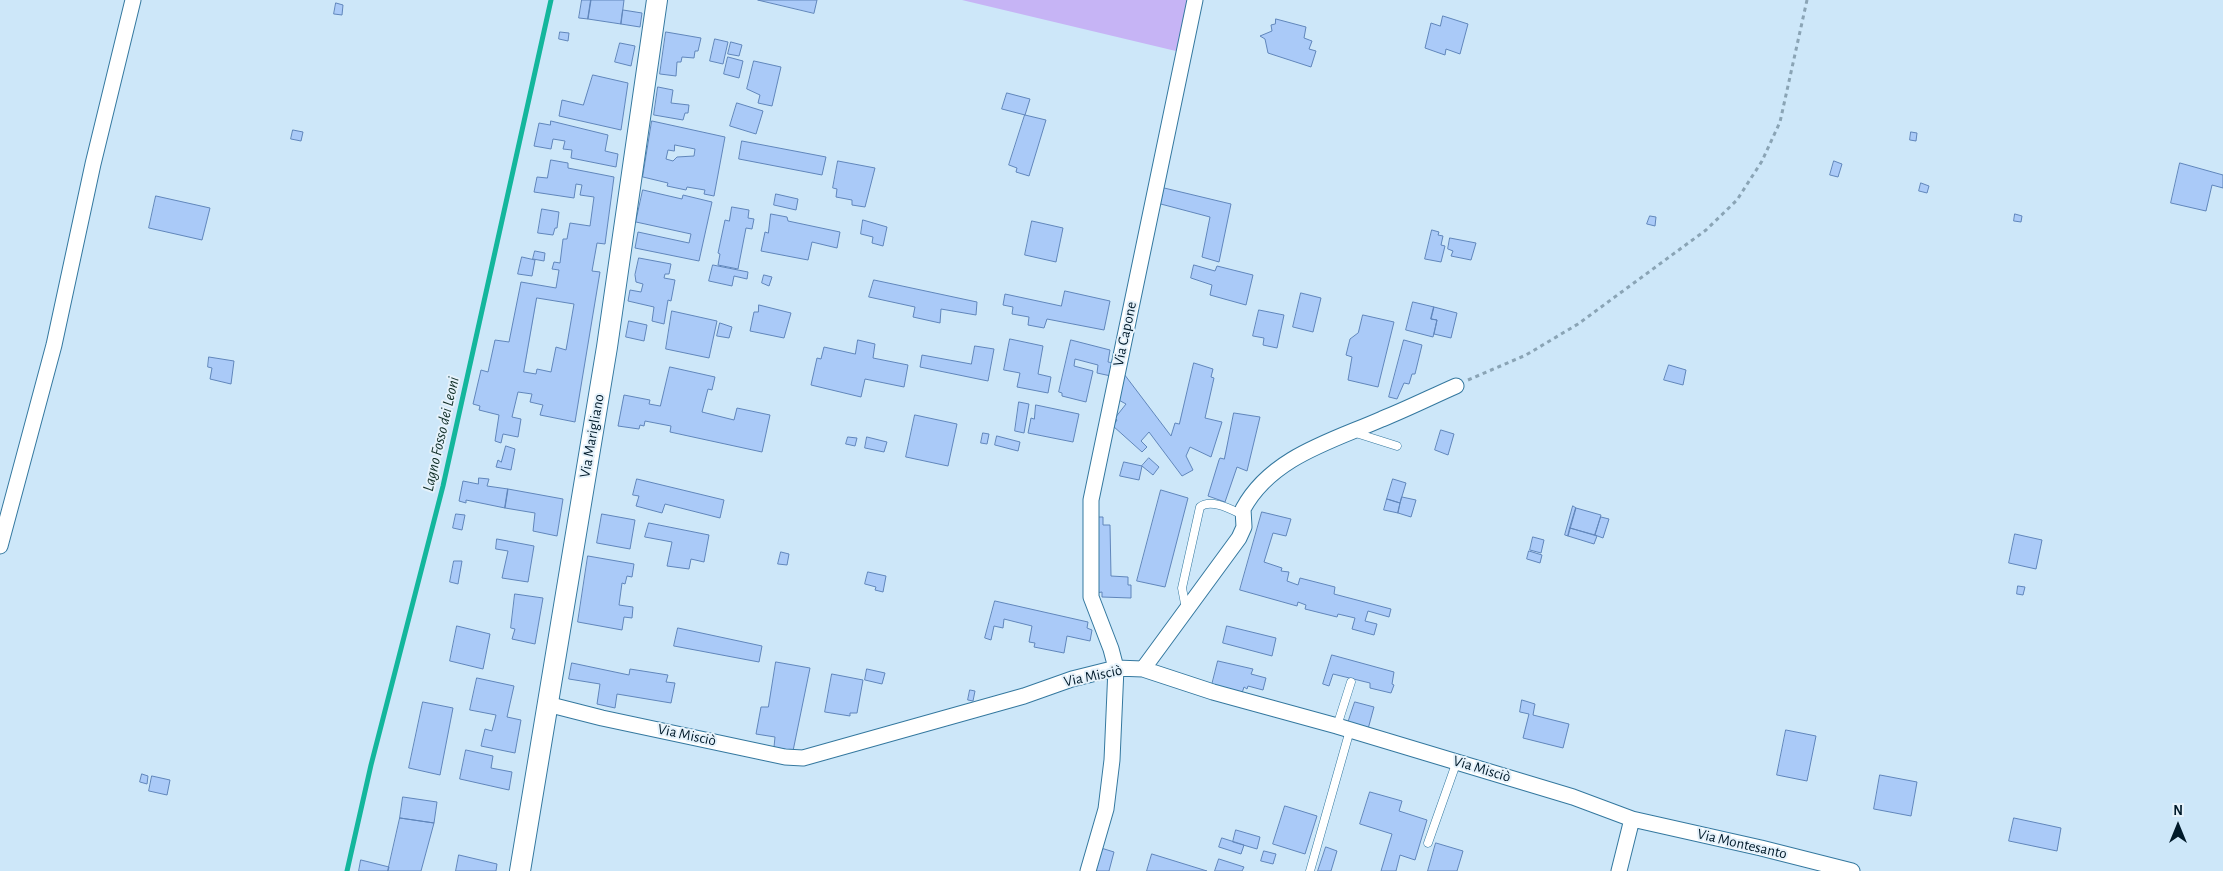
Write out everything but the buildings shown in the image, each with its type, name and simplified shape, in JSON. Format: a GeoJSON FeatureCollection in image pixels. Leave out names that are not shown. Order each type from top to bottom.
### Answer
{"type":"FeatureCollection","features":[{"type":"Feature","properties":{"kind":"street"},"geometry":{"type":"LineString","coordinates":[[0,546],[54,346],[93,164],[133,0]]}},
{"type":"Feature","properties":{"kind":"street","name":"Via Marigliano"},"geometry":{"type":"LineString","coordinates":[[520,871],[607,347],[657,0]]}},
{"type":"Feature","properties":{"kind":"street","name":"Via Capone"},"geometry":{"type":"LineString","coordinates":[[1088,871],[1106,810],[1112,760],[1116,668],[1111,649],[1091,597],[1091,500],[1195,0]]}},
{"type":"Feature","properties":{"kind":"street"},"geometry":{"type":"LineString","coordinates":[[1144,669],[1239,538],[1244,527],[1243,515],[1246,503],[1268,478],[1300,453],[1356,428],[1381,420],[1456,386]]}},
{"type":"Feature","properties":{"kind":"street","name":"Via Misciò"},"geometry":{"type":"LineString","coordinates":[[547,704],[602,718],[785,757],[803,758],[1024,696],[1072,679],[1116,668],[1144,669],[1213,692],[1456,761],[1592,803],[1632,819]]}},
{"type":"Feature","properties":{"kind":"street"},"geometry":{"type":"LineString","coordinates":[[1619,871],[1632,819]]}},
{"type":"Feature","properties":{"kind":"street","name":"Via Montesanto"},"geometry":{"type":"LineString","coordinates":[[1632,819],[1852,871]]}},
{"type":"Feature","properties":{"kind":"lane"},"geometry":{"type":"LineString","coordinates":[[1356,428],[1359,434],[1365,437],[1397,446]]}},
{"type":"Feature","properties":{"kind":"lane"},"geometry":{"type":"LineString","coordinates":[[1187,609],[1182,588],[1200,507],[1202,504],[1213,504],[1243,515]]}},
{"type":"Feature","properties":{"kind":"lane"},"geometry":{"type":"LineString","coordinates":[[1310,871],[1344,728],[1351,682]]}},
{"type":"Feature","properties":{"kind":"lane"},"geometry":{"type":"LineString","coordinates":[[1428,843],[1456,761]]}},
{"type":"Feature","properties":{"kind":"path"},"geometry":{"type":"LineString","coordinates":[[1456,386],[1526,355],[1578,324],[1706,230],[1737,200],[1762,161],[1780,122],[1807,0]]}},
{"type":"Feature","properties":{"kind":"shaded area"},"geometry":{"type":"Polygon","coordinates":[[[962,0],[1190,0],[1180,52],[962,0]]]}},
{"type":"Feature","properties":{"kind":"waterway","name":"Lagno Fosso dei Leoni"},"geometry":{"type":"LineString","coordinates":[[347,871],[371,765],[443,486],[551,0]]}}]}
